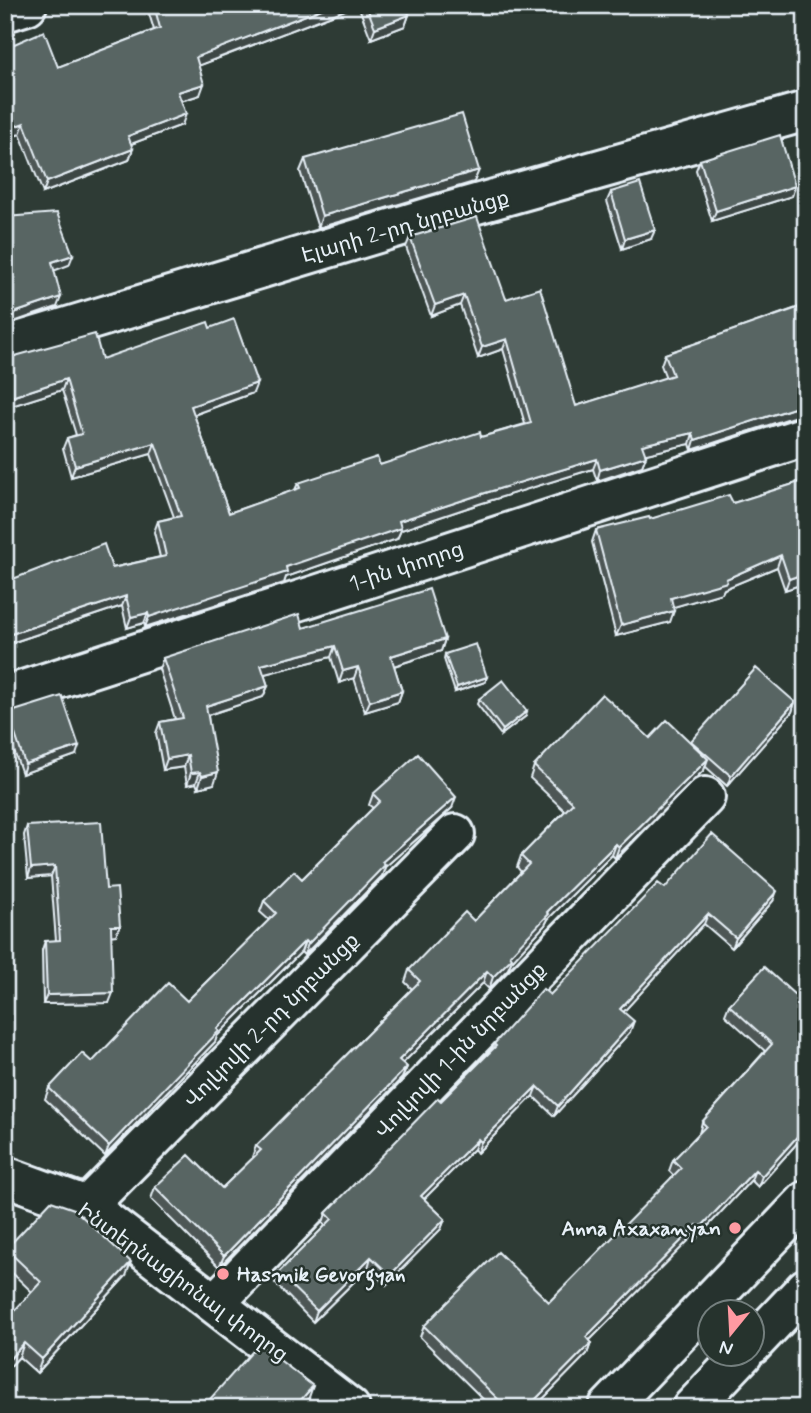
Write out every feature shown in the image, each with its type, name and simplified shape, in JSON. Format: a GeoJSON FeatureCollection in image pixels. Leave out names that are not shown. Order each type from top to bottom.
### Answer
{"type":"FeatureCollection","features":[{"type":"Feature","properties":{"kind":"street"},"geometry":{"type":"LineString","coordinates":[[5,12],[27,5]]}},
{"type":"Feature","properties":{"kind":"street","name":"Էլարի 2-րդ նրբանցք"},"geometry":{"type":"LineString","coordinates":[[5,345],[434,216],[806,111]]}},
{"type":"Feature","properties":{"kind":"street","name":"1-ին փողոց"},"geometry":{"type":"LineString","coordinates":[[5,696],[806,436]]}},
{"type":"Feature","properties":{"kind":"street","name":"Վոլկովի 1-ին նրբանցք"},"geometry":{"type":"LineString","coordinates":[[215,1303],[705,797]]}},
{"type":"Feature","properties":{"kind":"street","name":"Վոլկովի 2-րդ նրբանցք"},"geometry":{"type":"LineString","coordinates":[[87,1206],[455,834]]}},
{"type":"Feature","properties":{"kind":"street","name":"Ինտերնացիոնալ փողոց"},"geometry":{"type":"LineString","coordinates":[[5,1176],[87,1206],[350,1408]]}},
{"type":"Feature","properties":{"kind":"street"},"geometry":{"type":"LineString","coordinates":[[608,1408],[806,1201]]}},
{"type":"Feature","properties":{"kind":"street"},"geometry":{"type":"LineString","coordinates":[[766,1329],[806,1288]]}},
{"type":"Feature","properties":{"kind":"street"},"geometry":{"type":"LineString","coordinates":[[692,1408],[729,1368]]}},
{"type":"Feature","properties":{"kind":"building"},"geometry":{"type":"Polygon","coordinates":[[[154,5],[332,5],[196,57],[204,84],[178,92],[186,114],[128,136],[133,149],[47,182],[24,123],[5,130],[5,48],[44,31],[58,67],[160,28],[154,5]]]}},
{"type":"Feature","properties":{"kind":"building"},"geometry":{"type":"Polygon","coordinates":[[[366,5],[406,5],[409,15],[375,28],[366,5]]]}},
{"type":"Feature","properties":{"kind":"building"},"geometry":{"type":"Polygon","coordinates":[[[462,114],[479,170],[322,216],[305,159],[462,114]]]}},
{"type":"Feature","properties":{"kind":"building"},"geometry":{"type":"Polygon","coordinates":[[[780,135],[795,186],[716,211],[700,160],[780,135]]]}},
{"type":"Feature","properties":{"kind":"building"},"geometry":{"type":"Polygon","coordinates":[[[640,183],[655,230],[625,239],[611,192],[640,183]]]}},
{"type":"Feature","properties":{"kind":"building"},"geometry":{"type":"Polygon","coordinates":[[[57,213],[73,255],[52,262],[61,297],[5,316],[5,217],[57,213]]]}},
{"type":"Feature","properties":{"kind":"building"},"geometry":{"type":"Polygon","coordinates":[[[477,217],[506,299],[540,288],[576,406],[673,375],[665,354],[806,305],[806,405],[695,440],[693,433],[642,445],[646,456],[600,470],[597,459],[482,494],[399,521],[401,528],[286,567],[287,572],[149,617],[148,613],[131,617],[126,596],[5,636],[5,582],[104,544],[112,568],[166,556],[158,521],[181,516],[155,443],[75,466],[67,438],[82,434],[66,379],[5,399],[5,357],[95,334],[102,359],[208,322],[210,328],[234,319],[257,383],[191,406],[229,513],[300,488],[298,483],[377,457],[380,465],[480,432],[481,437],[531,423],[507,339],[482,347],[464,295],[435,305],[410,237],[477,217]]]}},
{"type":"Feature","properties":{"kind":"building"},"geometry":{"type":"Polygon","coordinates":[[[806,480],[806,573],[789,579],[781,555],[726,579],[727,582],[671,598],[674,611],[621,625],[596,530],[649,517],[650,519],[729,495],[733,503],[806,480]]]}},
{"type":"Feature","properties":{"kind":"building"},"geometry":{"type":"Polygon","coordinates":[[[429,589],[445,639],[391,656],[402,691],[370,701],[358,667],[343,671],[335,646],[261,665],[268,686],[206,706],[218,772],[202,776],[200,772],[191,773],[188,755],[167,759],[160,722],[183,718],[163,658],[299,614],[303,628],[429,589]]]}},
{"type":"Feature","properties":{"kind":"building"},"geometry":{"type":"Polygon","coordinates":[[[476,644],[487,677],[457,687],[445,654],[476,644]]]}},
{"type":"Feature","properties":{"kind":"building"},"geometry":{"type":"Polygon","coordinates":[[[756,668],[795,702],[731,776],[691,741],[756,668]]]}},
{"type":"Feature","properties":{"kind":"building"},"geometry":{"type":"Polygon","coordinates":[[[503,680],[527,711],[503,730],[479,699],[503,680]]]}},
{"type":"Feature","properties":{"kind":"building"},"geometry":{"type":"Polygon","coordinates":[[[602,694],[650,738],[667,720],[708,759],[619,847],[616,844],[547,912],[549,914],[493,977],[487,971],[399,1060],[407,1067],[224,1256],[155,1187],[189,1155],[222,1188],[261,1150],[256,1146],[420,981],[409,970],[465,912],[474,921],[529,864],[521,856],[573,803],[534,766],[602,694]]]}},
{"type":"Feature","properties":{"kind":"building"},"geometry":{"type":"Polygon","coordinates":[[[62,696],[79,746],[25,764],[8,713],[62,696]]]}},
{"type":"Feature","properties":{"kind":"building"},"geometry":{"type":"Polygon","coordinates":[[[418,754],[456,797],[382,862],[385,865],[308,944],[305,941],[217,1029],[219,1031],[109,1146],[49,1088],[82,1053],[92,1062],[168,983],[187,1001],[276,913],[264,901],[294,871],[302,879],[380,801],[373,794],[418,754]]]}},
{"type":"Feature","properties":{"kind":"building"},"geometry":{"type":"Polygon","coordinates":[[[101,822],[106,889],[117,888],[120,926],[111,926],[113,993],[47,995],[45,941],[60,940],[55,866],[31,868],[27,826],[101,822]]]}},
{"type":"Feature","properties":{"kind":"building"},"geometry":{"type":"Polygon","coordinates":[[[712,834],[777,891],[736,938],[708,914],[620,1009],[634,1021],[558,1106],[537,1086],[481,1142],[478,1139],[421,1196],[445,1219],[390,1275],[371,1257],[317,1311],[278,1273],[332,1219],[326,1213],[438,1098],[441,1101],[496,1046],[494,1044],[543,989],[550,995],[658,883],[665,888],[712,834]]]}},
{"type":"Feature","properties":{"kind":"building"},"geometry":{"type":"Polygon","coordinates":[[[764,967],[806,1005],[806,1120],[799,1127],[803,1130],[762,1176],[755,1170],[700,1228],[697,1225],[586,1337],[591,1343],[527,1408],[507,1408],[424,1326],[498,1252],[549,1302],[681,1168],[673,1160],[706,1126],[702,1122],[772,1044],[729,1005],[764,967]]]}},
{"type":"Feature","properties":{"kind":"building"},"geometry":{"type":"Polygon","coordinates":[[[51,1201],[74,1209],[131,1262],[42,1359],[24,1343],[7,1362],[5,1321],[41,1282],[6,1249],[51,1201]]]}},
{"type":"Feature","properties":{"kind":"building"},"geometry":{"type":"Polygon","coordinates":[[[259,1344],[313,1386],[294,1408],[202,1408],[259,1344]]]}},
{"type":"Feature","properties":{"kind":"place","name":"Anna Axaxanyan"},"geometry":{"type":"Point","coordinates":[735,1228]}},
{"type":"Feature","properties":{"kind":"place","name":"Hasmik Gevorgyan"},"geometry":{"type":"Point","coordinates":[223,1274]}}]}
